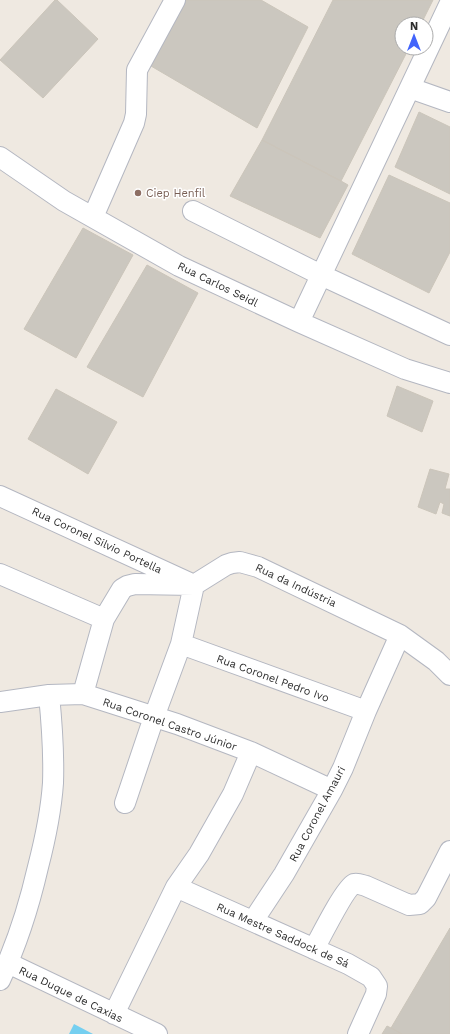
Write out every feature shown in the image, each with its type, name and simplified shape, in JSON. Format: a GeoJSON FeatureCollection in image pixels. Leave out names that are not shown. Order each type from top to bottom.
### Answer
{"type":"FeatureCollection","features":[{"type":"Feature","properties":{"kind":"street"},"geometry":{"type":"LineString","coordinates":[[92,217],[134,123],[136,114],[137,70],[175,0]]}},
{"type":"Feature","properties":{"kind":"street"},"geometry":{"type":"LineString","coordinates":[[298,322],[450,3]]}},
{"type":"Feature","properties":{"kind":"street"},"geometry":{"type":"LineString","coordinates":[[410,88],[450,102]]}},
{"type":"Feature","properties":{"kind":"street","name":"Rua Carlos Seidl"},"geometry":{"type":"LineString","coordinates":[[0,158],[64,201],[179,266],[405,370],[450,383]]}},
{"type":"Feature","properties":{"kind":"street"},"geometry":{"type":"LineString","coordinates":[[193,212],[321,275],[450,335]]}},
{"type":"Feature","properties":{"kind":"street","name":"Rua Coronel Silvio Portella"},"geometry":{"type":"LineString","coordinates":[[0,496],[194,585]]}},
{"type":"Feature","properties":{"kind":"street","name":"Rua da Indústria"},"geometry":{"type":"LineString","coordinates":[[194,585],[226,565],[240,562],[248,563],[400,635],[436,661],[450,675]]}},
{"type":"Feature","properties":{"kind":"street"},"geometry":{"type":"LineString","coordinates":[[0,574],[104,618]]}},
{"type":"Feature","properties":{"kind":"street"},"geometry":{"type":"LineString","coordinates":[[83,694],[104,618],[119,593],[127,586],[135,584],[194,585],[181,644],[154,717],[125,803]]}},
{"type":"Feature","properties":{"kind":"street","name":"Rua Coronel Amauri"},"geometry":{"type":"LineString","coordinates":[[253,922],[284,874],[332,790],[343,768],[366,711],[400,635]]}},
{"type":"Feature","properties":{"kind":"street","name":"Rua Coronel Pedro Ivo"},"geometry":{"type":"LineString","coordinates":[[181,644],[366,711]]}},
{"type":"Feature","properties":{"kind":"street","name":"Rua Coronel Castro Júnior"},"geometry":{"type":"LineString","coordinates":[[0,702],[49,695],[83,694],[177,724],[251,752],[332,790]]}},
{"type":"Feature","properties":{"kind":"street"},"geometry":{"type":"LineString","coordinates":[[4,972],[31,895],[46,838],[51,808],[53,745],[49,695]]}},
{"type":"Feature","properties":{"kind":"street"},"geometry":{"type":"LineString","coordinates":[[114,1014],[176,887],[198,854],[233,794],[251,752]]}},
{"type":"Feature","properties":{"kind":"street"},"geometry":{"type":"LineString","coordinates":[[314,949],[346,892],[354,884],[366,886],[409,905],[420,904],[426,898],[450,851]]}},
{"type":"Feature","properties":{"kind":"street","name":"Rua Mestre Saddock de Sá"},"geometry":{"type":"LineString","coordinates":[[176,887],[348,964],[371,976],[377,986],[376,994],[358,1034]]}},
{"type":"Feature","properties":{"kind":"street","name":"Rua Duque de Caxias"},"geometry":{"type":"LineString","coordinates":[[4,972],[114,1014],[157,1034]]}},
{"type":"Feature","properties":{"kind":"water"},"geometry":{"type":"Polygon","coordinates":[[[74,1024],[93,1034],[69,1034],[74,1024]]]}},
{"type":"Feature","properties":{"kind":"building"},"geometry":{"type":"Polygon","coordinates":[[[55,0],[57,0],[98,39],[43,98],[0,60],[55,0]]]}},
{"type":"Feature","properties":{"kind":"building"},"geometry":{"type":"Polygon","coordinates":[[[185,0],[261,0],[308,27],[257,128],[151,66],[185,0]]]}},
{"type":"Feature","properties":{"kind":"building"},"geometry":{"type":"Polygon","coordinates":[[[333,0],[433,0],[425,16],[394,16],[394,56],[405,56],[341,181],[262,140],[333,0]]]}},
{"type":"Feature","properties":{"kind":"building"},"geometry":{"type":"Polygon","coordinates":[[[419,112],[450,127],[450,194],[395,167],[419,112]]]}},
{"type":"Feature","properties":{"kind":"building"},"geometry":{"type":"Polygon","coordinates":[[[262,140],[348,185],[320,238],[230,196],[262,140]]]}},
{"type":"Feature","properties":{"kind":"building"},"geometry":{"type":"Polygon","coordinates":[[[389,175],[450,203],[450,252],[429,293],[352,254],[389,175]]]}},
{"type":"Feature","properties":{"kind":"building"},"geometry":{"type":"Polygon","coordinates":[[[83,228],[133,255],[76,358],[24,329],[83,228]]]}},
{"type":"Feature","properties":{"kind":"building"},"geometry":{"type":"Polygon","coordinates":[[[147,265],[198,293],[143,397],[87,367],[147,265]]]}},
{"type":"Feature","properties":{"kind":"building"},"geometry":{"type":"Polygon","coordinates":[[[397,386],[433,401],[422,432],[387,416],[397,386]]]}},
{"type":"Feature","properties":{"kind":"building"},"geometry":{"type":"Polygon","coordinates":[[[56,389],[117,422],[88,474],[28,439],[56,389]]]}},
{"type":"Feature","properties":{"kind":"building"},"geometry":{"type":"Polygon","coordinates":[[[430,469],[449,474],[445,489],[450,489],[450,516],[442,513],[444,504],[440,502],[436,514],[418,507],[430,469]]]}},
{"type":"Feature","properties":{"kind":"building"},"geometry":{"type":"Polygon","coordinates":[[[450,928],[450,1034],[402,1034],[391,1028],[450,928]]]}},
{"type":"Feature","properties":{"kind":"building"},"geometry":{"type":"Polygon","coordinates":[[[387,1026],[391,1028],[402,1034],[382,1034],[387,1026]]]}},
{"type":"Feature","properties":{"kind":"place","name":"Ciep Henfil"},"geometry":{"type":"Point","coordinates":[138,193]}}]}
